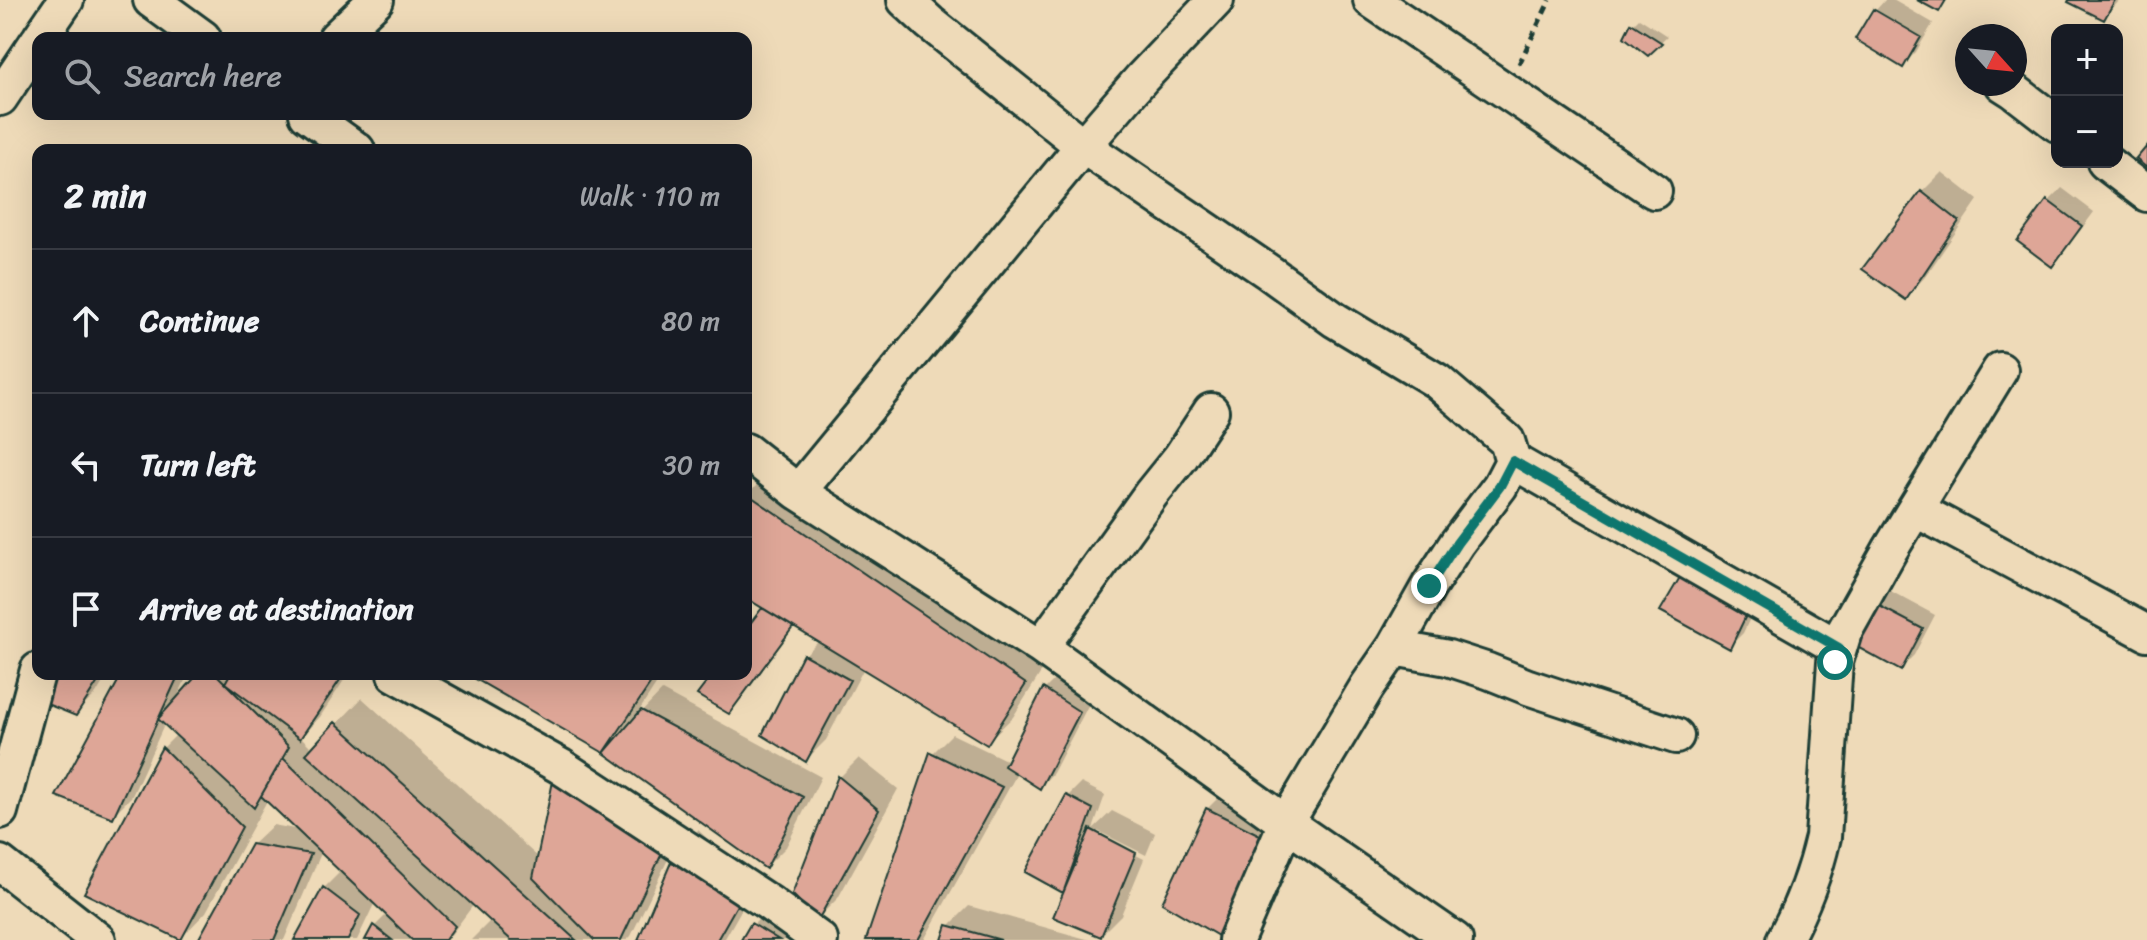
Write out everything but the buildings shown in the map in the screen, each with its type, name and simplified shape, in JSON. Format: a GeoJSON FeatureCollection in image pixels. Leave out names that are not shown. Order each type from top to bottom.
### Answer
{"type":"FeatureCollection","features":[{"type":"Feature","properties":{"kind":"street"},"geometry":{"type":"LineString","coordinates":[[44,32],[66,0]]}},
{"type":"Feature","properties":{"kind":"street"},"geometry":{"type":"LineString","coordinates":[[151,0],[195,32]]}},
{"type":"Feature","properties":{"kind":"street"},"geometry":{"type":"LineString","coordinates":[[342,32],[376,0]]}},
{"type":"Feature","properties":{"kind":"street"},"geometry":{"type":"LineString","coordinates":[[905,0],[1083,146],[1335,320],[1437,381],[1507,441],[1513,461],[1839,648]]}},
{"type":"Feature","properties":{"kind":"street"},"geometry":{"type":"LineString","coordinates":[[798,492],[1083,146],[1216,0]]}},
{"type":"Feature","properties":{"kind":"street"},"geometry":{"type":"LineString","coordinates":[[1371,0],[1654,191]]}},
{"type":"Feature","properties":{"kind":"street"},"geometry":{"type":"LineString","coordinates":[[0,98],[32,50]]}},
{"type":"Feature","properties":{"kind":"street"},"geometry":{"type":"LineString","coordinates":[[2019,96],[2051,120]]}},
{"type":"Feature","properties":{"kind":"street"},"geometry":{"type":"LineString","coordinates":[[315,120],[347,144]]}},
{"type":"Feature","properties":{"kind":"street"},"geometry":{"type":"LineString","coordinates":[[2113,168],[2147,194]]}},
{"type":"Feature","properties":{"kind":"street"},"geometry":{"type":"LineString","coordinates":[[1784,940],[1806,895],[1823,837],[1835,662],[1844,632],[2000,370]]}},
{"type":"Feature","properties":{"kind":"street"},"geometry":{"type":"LineString","coordinates":[[1041,647],[1211,411]]}},
{"type":"Feature","properties":{"kind":"street"},"geometry":{"type":"LineString","coordinates":[[752,456],[798,492],[1041,647],[1455,940]]}},
{"type":"Feature","properties":{"kind":"street"},"geometry":{"type":"LineString","coordinates":[[1236,940],[1286,823],[1429,586],[1500,486],[1513,461]]}},
{"type":"Feature","properties":{"kind":"street"},"geometry":{"type":"LineString","coordinates":[[1915,509],[2147,633]]}},
{"type":"Feature","properties":{"kind":"street"},"geometry":{"type":"LineString","coordinates":[[1394,648],[1461,662],[1676,736]]}},
{"type":"Feature","properties":{"kind":"street"},"geometry":{"type":"LineString","coordinates":[[0,811],[35,680]]}},
{"type":"Feature","properties":{"kind":"street"},"geometry":{"type":"LineString","coordinates":[[406,680],[560,766],[820,940]]}},
{"type":"Feature","properties":{"kind":"street"},"geometry":{"type":"LineString","coordinates":[[0,863],[98,940]]}},
{"type":"Feature","properties":{"kind":"path"},"geometry":{"type":"LineString","coordinates":[[1506,91],[1550,0]]}},
{"type":"Feature","properties":{"kind":"route"},"geometry":{"type":"LineString","coordinates":[[1429,586],[1500,486],[1513,461],[1839,648],[1835,662]]}}]}
